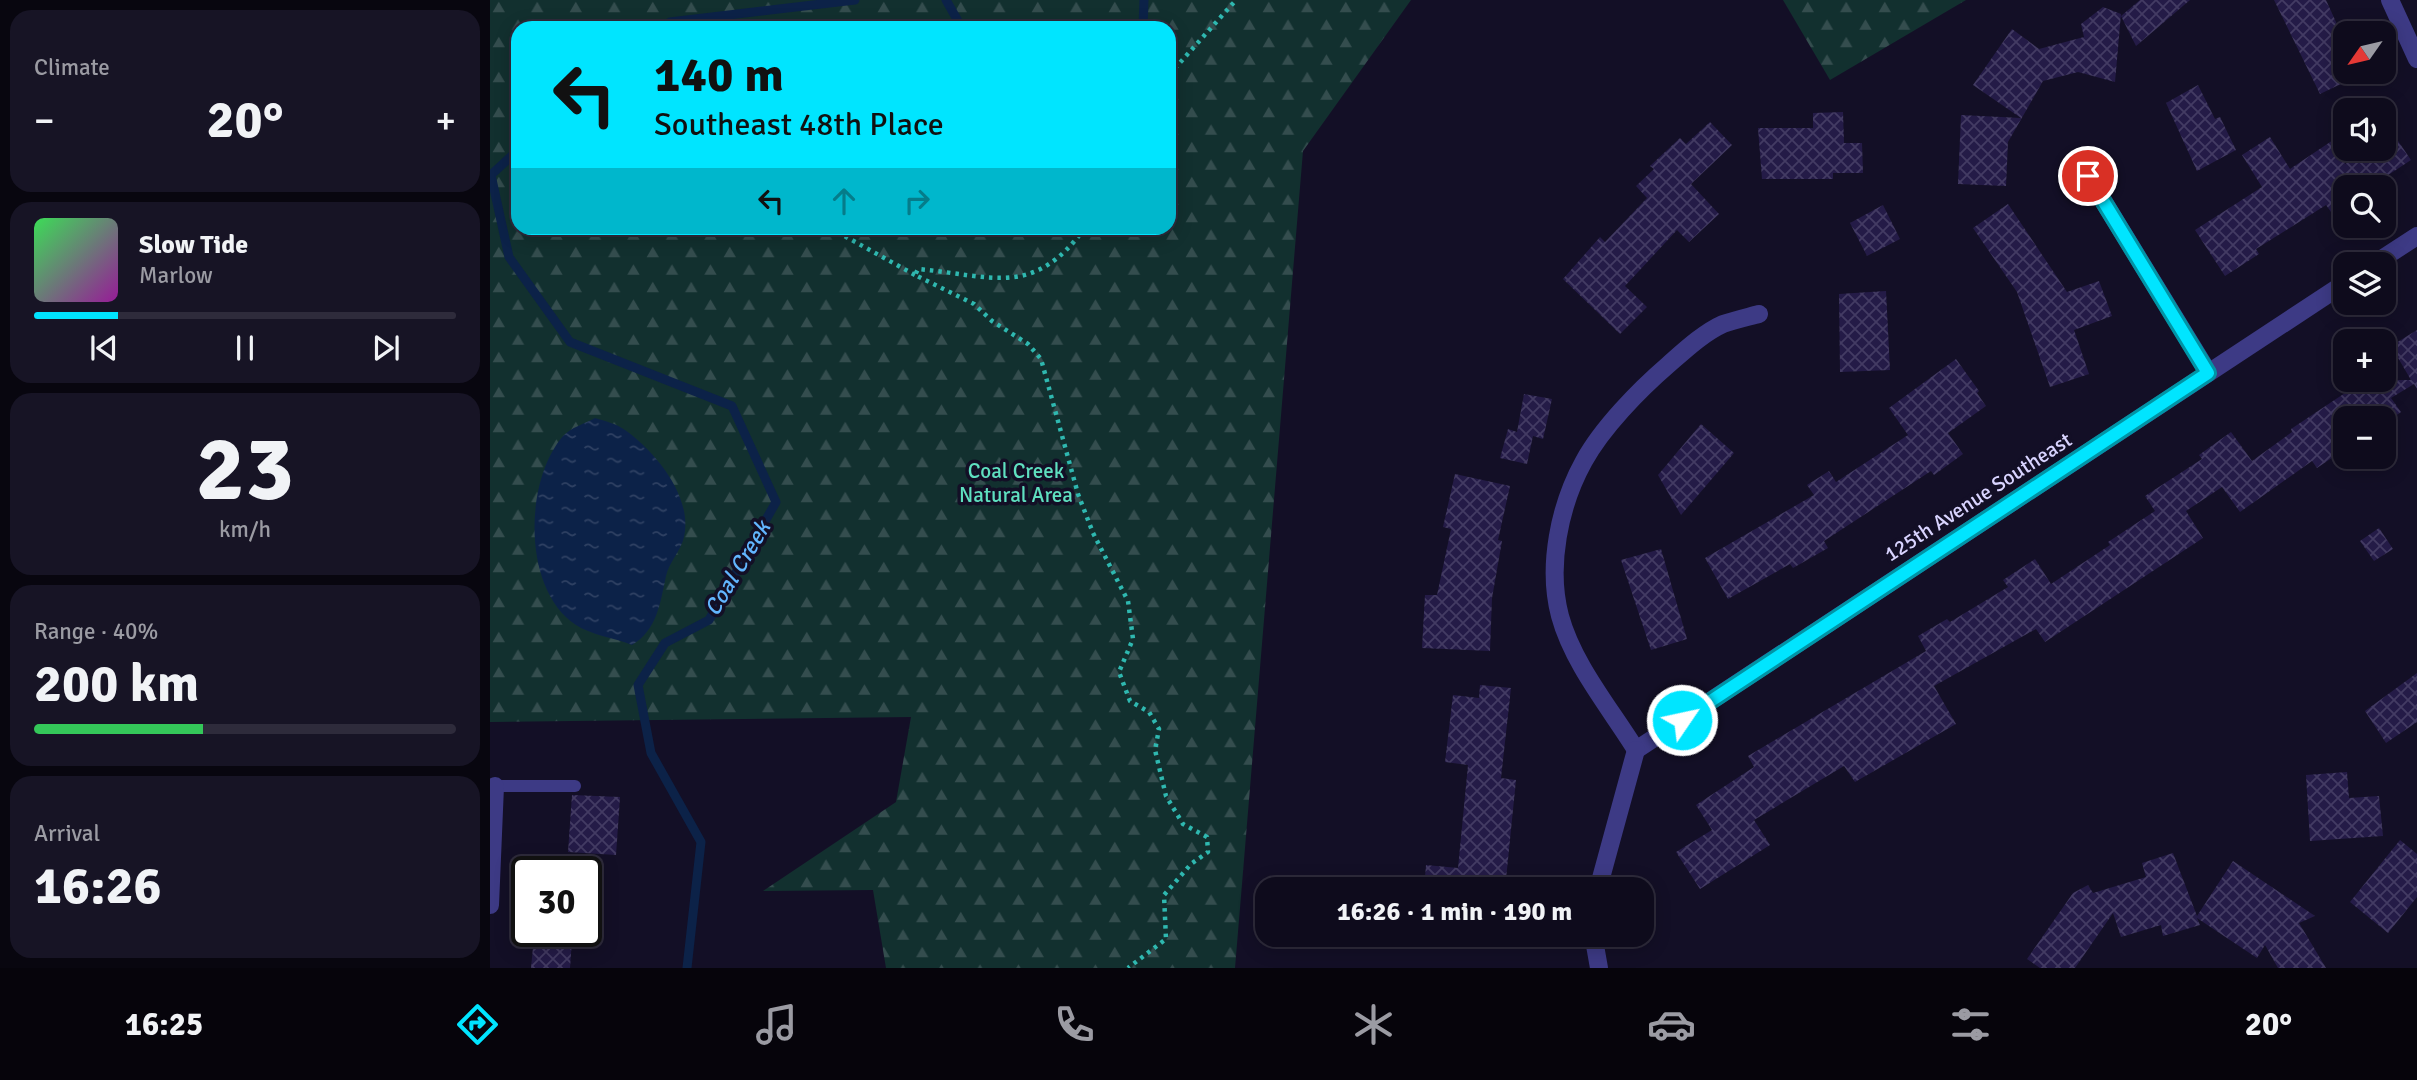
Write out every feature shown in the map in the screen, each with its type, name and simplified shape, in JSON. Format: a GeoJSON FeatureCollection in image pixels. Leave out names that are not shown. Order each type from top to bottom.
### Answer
{"type":"FeatureCollection","features":[{"type":"Feature","properties":{"kind":"street"},"geometry":{"type":"LineString","coordinates":[[2390,0],[2417,58]]}},
{"type":"Feature","properties":{"kind":"street"},"geometry":{"type":"LineString","coordinates":[[2088,176],[2208,373]]}},
{"type":"Feature","properties":{"kind":"street"},"geometry":{"type":"LineString","coordinates":[[2392,252],[2417,236]]}},
{"type":"Feature","properties":{"kind":"street","name":"125th Avenue Southeast"},"geometry":{"type":"LineString","coordinates":[[1636,750],[2333,291]]}},
{"type":"Feature","properties":{"kind":"street"},"geometry":{"type":"LineString","coordinates":[[1601,877],[1636,750],[1572,648],[1560,616],[1555,579],[1557,542],[1567,502],[1584,461],[1627,406],[1654,378],[1689,346],[1723,325],[1759,314]]}},
{"type":"Feature","properties":{"kind":"street"},"geometry":{"type":"LineString","coordinates":[[490,905],[495,786]]}},
{"type":"Feature","properties":{"kind":"street"},"geometry":{"type":"LineString","coordinates":[[1595,947],[1599,968]]}},
{"type":"Feature","properties":{"kind":"lane"},"geometry":{"type":"LineString","coordinates":[[495,786],[575,786]]}},
{"type":"Feature","properties":{"kind":"path"},"geometry":{"type":"LineString","coordinates":[[1176,67],[1237,0]]}},
{"type":"Feature","properties":{"kind":"path"},"geometry":{"type":"LineString","coordinates":[[843,235],[974,304],[992,321],[1028,344],[1041,359],[1078,494],[1093,533],[1128,601],[1133,639],[1119,672],[1130,701],[1149,712],[1159,729],[1155,750],[1166,796],[1177,817],[1183,824],[1207,837],[1208,852],[1191,864],[1164,895],[1166,939],[1128,968]]}},
{"type":"Feature","properties":{"kind":"path"},"geometry":{"type":"LineString","coordinates":[[915,275],[918,269],[974,276],[1033,274],[1063,256],[1080,235]]}},
{"type":"Feature","properties":{"kind":"green space","name":"Coal Creek Natural Area"},"geometry":{"type":"Polygon","coordinates":[[[490,0],[1411,0],[1303,151],[1235,968],[886,968],[873,890],[763,891],[896,802],[911,717],[490,722],[490,0]]]}},
{"type":"Feature","properties":{"kind":"green space"},"geometry":{"type":"Polygon","coordinates":[[[1783,0],[1966,0],[1830,80],[1783,0]]]}},
{"type":"Feature","properties":{"kind":"water"},"geometry":{"type":"Polygon","coordinates":[[[595,418],[622,428],[649,450],[670,477],[683,506],[684,537],[668,571],[656,615],[647,632],[632,645],[576,625],[558,609],[546,587],[538,562],[536,506],[541,480],[550,456],[566,433],[595,418]]]}},
{"type":"Feature","properties":{"kind":"building"},"geometry":{"type":"Polygon","coordinates":[[[2140,0],[2190,0],[2136,46],[2121,16],[2140,0]]]}},
{"type":"Feature","properties":{"kind":"building"},"geometry":{"type":"Polygon","coordinates":[[[2274,0],[2326,0],[2336,21],[2333,21],[2333,84],[2341,84],[2320,94],[2274,0]]]}},
{"type":"Feature","properties":{"kind":"building"},"geometry":{"type":"Polygon","coordinates":[[[2103,7],[2121,14],[2115,82],[2078,72],[2043,81],[2008,142],[2006,186],[1958,184],[1961,115],[2021,118],[1973,85],[2012,29],[2039,49],[2084,37],[2081,24],[2103,7]]]}},
{"type":"Feature","properties":{"kind":"building"},"geometry":{"type":"Polygon","coordinates":[[[2198,85],[2215,119],[2220,117],[2236,150],[2197,171],[2166,103],[2198,85]]]}},
{"type":"Feature","properties":{"kind":"building"},"geometry":{"type":"Polygon","coordinates":[[[1843,112],[1844,143],[1862,143],[1863,173],[1833,173],[1833,179],[1762,179],[1758,128],[1813,128],[1813,113],[1843,112]]]}},
{"type":"Feature","properties":{"kind":"building"},"geometry":{"type":"Polygon","coordinates":[[[1710,122],[1732,145],[1691,184],[1719,214],[1689,242],[1677,230],[1625,286],[1647,307],[1620,334],[1563,279],[1600,237],[1605,242],[1647,198],[1636,186],[1654,169],[1650,166],[1680,138],[1686,144],[1710,122]]]}},
{"type":"Feature","properties":{"kind":"building"},"geometry":{"type":"Polygon","coordinates":[[[2270,137],[2290,169],[2333,140],[2333,161],[2345,161],[2345,164],[2350,161],[2396,161],[2396,138],[2411,160],[2388,175],[2333,175],[2333,211],[2331,212],[2326,205],[2256,249],[2259,254],[2225,276],[2195,230],[2262,187],[2242,155],[2270,137]]]}},
{"type":"Feature","properties":{"kind":"building"},"geometry":{"type":"Polygon","coordinates":[[[2008,204],[2067,292],[2099,281],[2112,316],[2074,330],[2089,374],[2050,387],[2017,292],[1973,228],[2008,204]]]}},
{"type":"Feature","properties":{"kind":"building"},"geometry":{"type":"Polygon","coordinates":[[[1883,205],[1900,239],[1867,256],[1850,223],[1883,205]]]}},
{"type":"Feature","properties":{"kind":"building"},"geometry":{"type":"Polygon","coordinates":[[[1886,291],[1890,370],[1840,372],[1839,294],[1886,291]]]}},
{"type":"Feature","properties":{"kind":"building"},"geometry":{"type":"Polygon","coordinates":[[[2417,330],[2417,389],[2414,384],[2391,398],[2401,412],[2396,416],[2396,406],[2333,406],[2333,457],[2317,468],[2312,461],[2240,512],[2222,487],[2186,511],[2203,538],[2045,642],[2036,629],[1934,686],[1956,724],[1855,782],[1844,766],[1754,820],[1770,845],[1700,889],[1676,852],[1712,830],[1696,805],[1754,767],[1748,756],[1926,651],[1918,636],[1947,619],[1950,622],[2008,587],[2003,580],[2035,559],[2051,584],[2110,545],[2108,542],[2155,511],[2145,496],[2202,459],[2199,455],[2231,432],[2252,461],[2292,432],[2291,429],[2344,392],[2396,392],[2396,380],[2411,380],[2396,354],[2396,343],[2417,330]]]}},
{"type":"Feature","properties":{"kind":"building"},"geometry":{"type":"Polygon","coordinates":[[[1956,359],[1979,391],[1977,393],[1986,406],[1948,433],[1963,454],[1934,475],[1931,471],[1824,541],[1828,548],[1793,568],[1790,564],[1728,599],[1705,558],[1814,495],[1807,485],[1829,471],[1836,482],[1908,435],[1889,408],[1956,359]]]}},
{"type":"Feature","properties":{"kind":"building"},"geometry":{"type":"Polygon","coordinates":[[[1524,394],[1552,399],[1543,439],[1533,436],[1527,464],[1500,458],[1508,429],[1517,432],[1524,394]]]}},
{"type":"Feature","properties":{"kind":"building"},"geometry":{"type":"Polygon","coordinates":[[[1701,424],[1734,453],[1681,515],[1658,475],[1701,424]]]}},
{"type":"Feature","properties":{"kind":"building"},"geometry":{"type":"Polygon","coordinates":[[[1455,474],[1510,486],[1498,540],[1502,541],[1492,598],[1490,651],[1422,648],[1425,595],[1437,595],[1451,529],[1443,527],[1455,474]]]}},
{"type":"Feature","properties":{"kind":"building"},"geometry":{"type":"Polygon","coordinates":[[[2379,528],[2393,549],[2374,561],[2360,541],[2379,528]]]}},
{"type":"Feature","properties":{"kind":"building"},"geometry":{"type":"Polygon","coordinates":[[[1661,549],[1687,639],[1651,650],[1621,560],[1661,549]]]}},
{"type":"Feature","properties":{"kind":"building"},"geometry":{"type":"Polygon","coordinates":[[[2417,673],[2417,722],[2386,743],[2365,711],[2417,673]]]}},
{"type":"Feature","properties":{"kind":"building"},"geometry":{"type":"Polygon","coordinates":[[[1480,685],[1511,688],[1501,778],[1516,780],[1506,877],[1425,877],[1426,865],[1458,868],[1468,765],[1445,762],[1453,695],[1479,698],[1480,685]]]}},
{"type":"Feature","properties":{"kind":"building"},"geometry":{"type":"Polygon","coordinates":[[[2347,772],[2349,798],[2379,796],[2383,836],[2310,841],[2306,775],[2347,772]]]}},
{"type":"Feature","properties":{"kind":"building"},"geometry":{"type":"Polygon","coordinates":[[[572,795],[620,797],[616,855],[568,852],[572,795]]]}},
{"type":"Feature","properties":{"kind":"building"},"geometry":{"type":"Polygon","coordinates":[[[2400,840],[2417,854],[2417,897],[2388,933],[2350,902],[2400,840]]]}},
{"type":"Feature","properties":{"kind":"building"},"geometry":{"type":"Polygon","coordinates":[[[2173,853],[2197,916],[2233,861],[2315,916],[2299,923],[2326,968],[2278,968],[2265,945],[2257,958],[2197,918],[2200,925],[2163,936],[2161,925],[2121,937],[2113,913],[2075,968],[2040,968],[2027,959],[2073,893],[2088,885],[2093,893],[2146,877],[2142,863],[2173,853]]]}},
{"type":"Feature","properties":{"kind":"building"},"geometry":{"type":"Polygon","coordinates":[[[533,947],[572,947],[570,968],[531,968],[533,947]]]}},
{"type":"Feature","properties":{"kind":"waterway","name":"Coal Creek"},"geometry":{"type":"LineString","coordinates":[[678,21],[855,0]]}},
{"type":"Feature","properties":{"kind":"waterway","name":"Coal Creek"},"geometry":{"type":"LineString","coordinates":[[946,0],[958,21]]}},
{"type":"Feature","properties":{"kind":"waterway","name":"Coal Creek"},"geometry":{"type":"LineString","coordinates":[[1143,21],[1144,0]]}},
{"type":"Feature","properties":{"kind":"waterway","name":"Coal Creek"},"geometry":{"type":"LineString","coordinates":[[511,156],[491,175],[509,257],[570,342],[732,406],[776,502],[709,620],[665,643],[638,685],[651,753],[701,842],[687,968]]}},
{"type":"Feature","properties":{"kind":"route"},"geometry":{"type":"LineString","coordinates":[[1682,720],[2208,373],[2088,176]]}}]}
